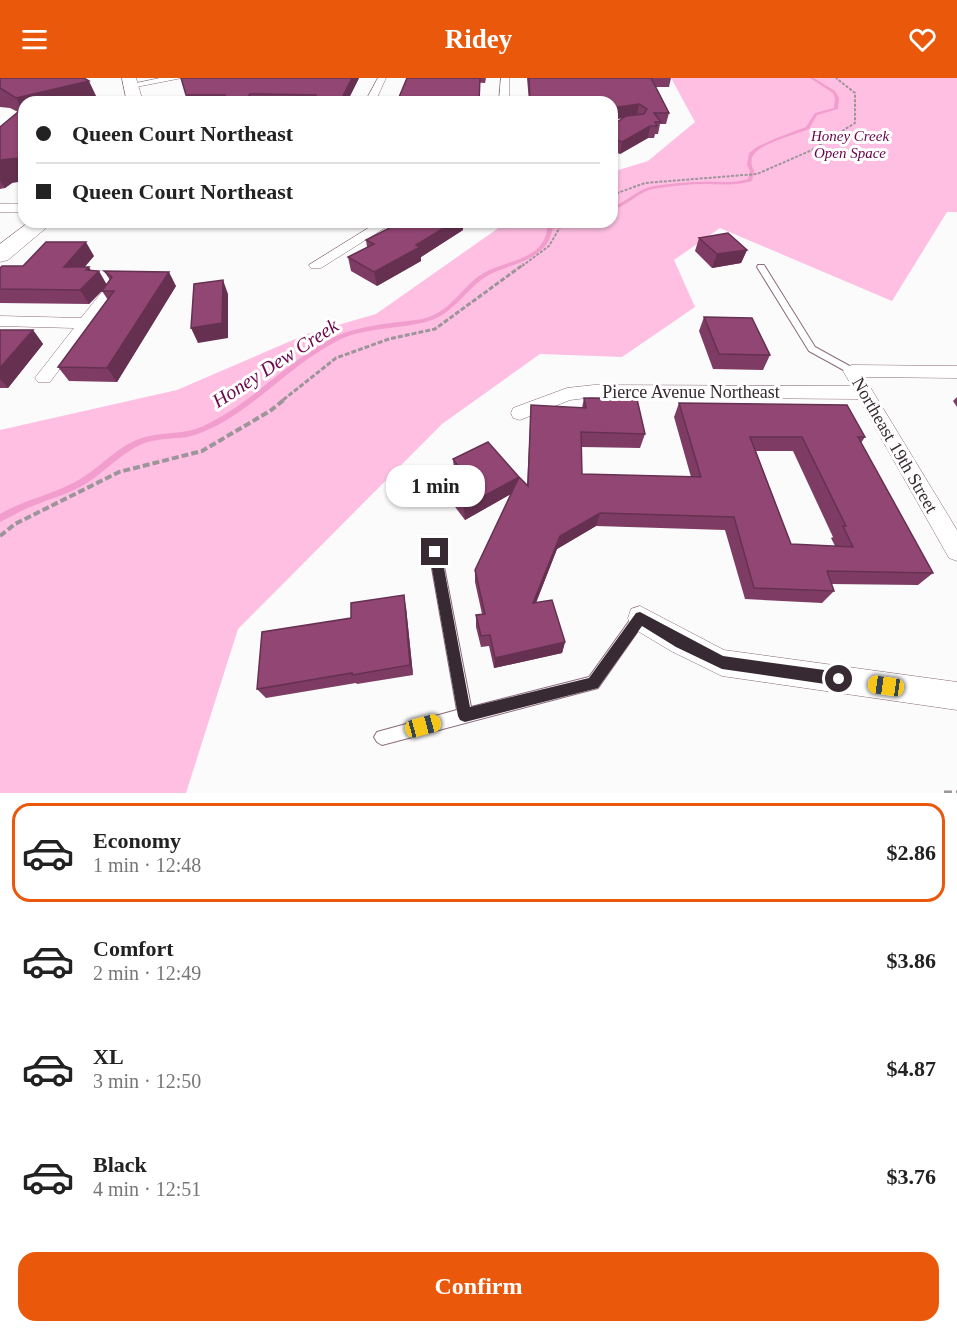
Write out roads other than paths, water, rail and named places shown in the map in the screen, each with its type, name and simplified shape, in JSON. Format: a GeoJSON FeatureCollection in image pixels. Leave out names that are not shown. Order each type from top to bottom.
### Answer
{"type":"FeatureCollection","features":[{"type":"Feature","properties":{"kind":"main road"},"geometry":{"type":"LineString","coordinates":[[0,255],[34,228]]}},
{"type":"Feature","properties":{"kind":"street"},"geometry":{"type":"LineString","coordinates":[[130,82],[178,78]]}},
{"type":"Feature","properties":{"kind":"street"},"geometry":{"type":"LineString","coordinates":[[373,96],[382,78]]}},
{"type":"Feature","properties":{"kind":"street"},"geometry":{"type":"LineString","coordinates":[[504,96],[505,78]]}},
{"type":"Feature","properties":{"kind":"street"},"geometry":{"type":"LineString","coordinates":[[0,208],[18,208]]}},
{"type":"Feature","properties":{"kind":"street"},"geometry":{"type":"LineString","coordinates":[[316,265],[377,228]]}},
{"type":"Feature","properties":{"kind":"street"},"geometry":{"type":"LineString","coordinates":[[44,378],[110,291]]}},
{"type":"Feature","properties":{"kind":"street"},"geometry":{"type":"LineString","coordinates":[[0,321],[86,323]]}},
{"type":"Feature","properties":{"kind":"street"},"geometry":{"type":"LineString","coordinates":[[852,371],[957,372]]}},
{"type":"Feature","properties":{"kind":"street","name":"Northeast 19th Street"},"geometry":{"type":"LineString","coordinates":[[852,371],[957,551]]}},
{"type":"Feature","properties":{"kind":"street","name":"Pierce Avenue Northeast"},"geometry":{"type":"LineString","coordinates":[[520,413],[567,394],[594,392],[865,393]]}},
{"type":"Feature","properties":{"kind":"street"},"geometry":{"type":"LineString","coordinates":[[640,618],[722,663],[957,696]]}},
{"type":"Feature","properties":{"kind":"lane"},"geometry":{"type":"LineString","coordinates":[[761,267],[812,349],[852,371]]}},
{"type":"Feature","properties":{"kind":"lane"},"geometry":{"type":"LineString","coordinates":[[435,552],[465,716]]}},
{"type":"Feature","properties":{"kind":"lane"},"geometry":{"type":"LineString","coordinates":[[382,737],[593,683],[640,618]]}},
{"type":"Feature","properties":{"kind":"waterway","name":"Honey Dew Creek"},"geometry":{"type":"LineString","coordinates":[[618,207],[648,189],[704,183],[733,184],[750,180],[751,154],[758,148],[808,128],[816,114],[836,109],[837,98],[834,92],[812,78]]}},
{"type":"Feature","properties":{"kind":"waterway","name":"Honey Dew Creek"},"geometry":{"type":"LineString","coordinates":[[0,518],[27,504],[75,486],[137,443],[154,437],[194,432],[219,421],[237,410],[301,360],[336,339],[370,328],[429,319],[446,311],[477,280],[536,252],[546,241],[550,228]]}},
{"type":"Feature","properties":{"kind":"park label","name":"Honey Creek Open Space"},"geometry":{"type":"Point","coordinates":[850,144]}}]}
